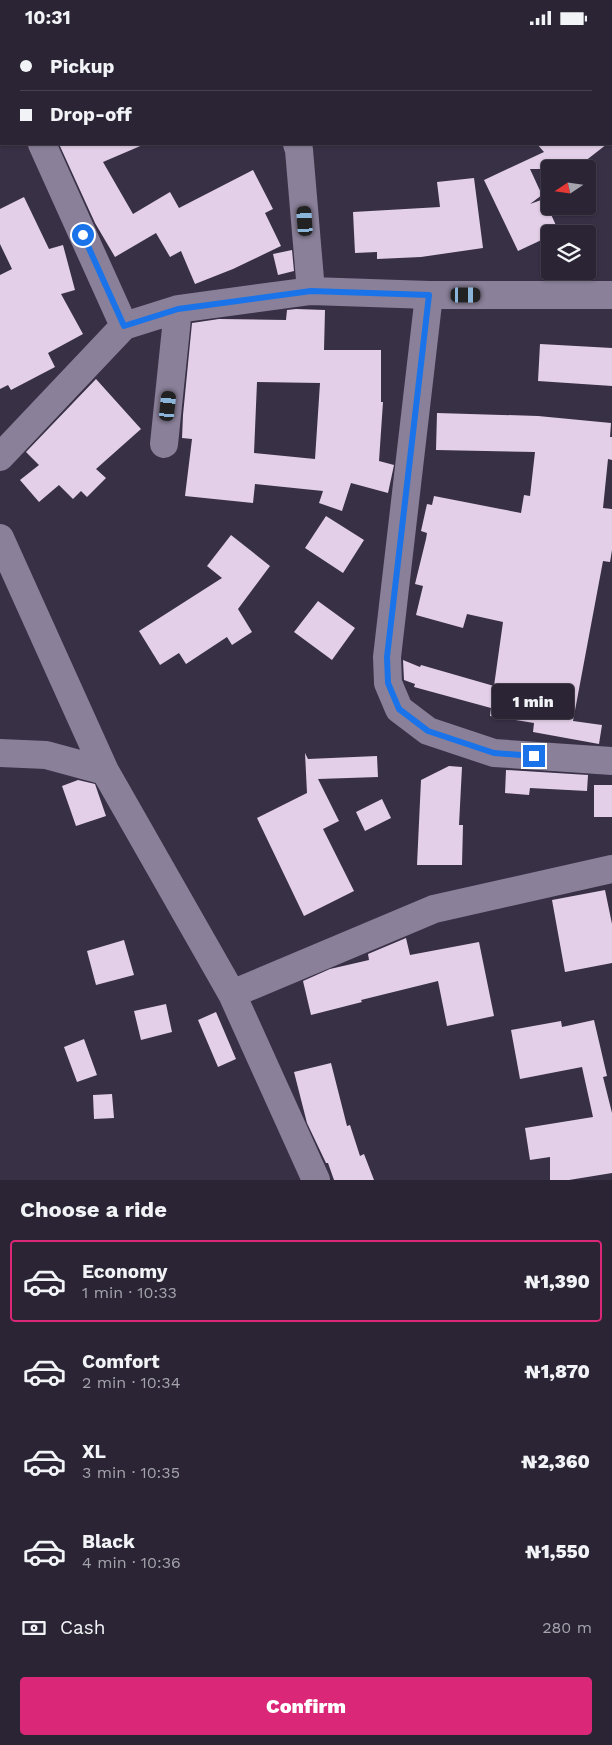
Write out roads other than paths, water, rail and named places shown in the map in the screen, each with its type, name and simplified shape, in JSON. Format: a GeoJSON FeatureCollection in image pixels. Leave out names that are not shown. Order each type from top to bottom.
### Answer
{"type":"FeatureCollection","features":[{"type":"Feature","properties":{"kind":"street"},"geometry":{"type":"LineString","coordinates":[[42,145],[124,326]]}},
{"type":"Feature","properties":{"kind":"street"},"geometry":{"type":"LineString","coordinates":[[298,145],[311,291]]}},
{"type":"Feature","properties":{"kind":"street"},"geometry":{"type":"LineString","coordinates":[[0,457],[124,326],[178,309],[311,291],[429,295],[612,295]]}},
{"type":"Feature","properties":{"kind":"street"},"geometry":{"type":"LineString","coordinates":[[429,295],[387,657],[388,683],[399,709],[428,731],[494,753],[612,761]]}},
{"type":"Feature","properties":{"kind":"street"},"geometry":{"type":"LineString","coordinates":[[164,444],[178,309]]}},
{"type":"Feature","properties":{"kind":"street"},"geometry":{"type":"LineString","coordinates":[[0,537],[105,771],[232,994],[316,1180]]}},
{"type":"Feature","properties":{"kind":"street"},"geometry":{"type":"LineString","coordinates":[[0,753],[46,755],[105,771]]}},
{"type":"Feature","properties":{"kind":"street"},"geometry":{"type":"LineString","coordinates":[[232,994],[434,909],[612,869]]}}]}
